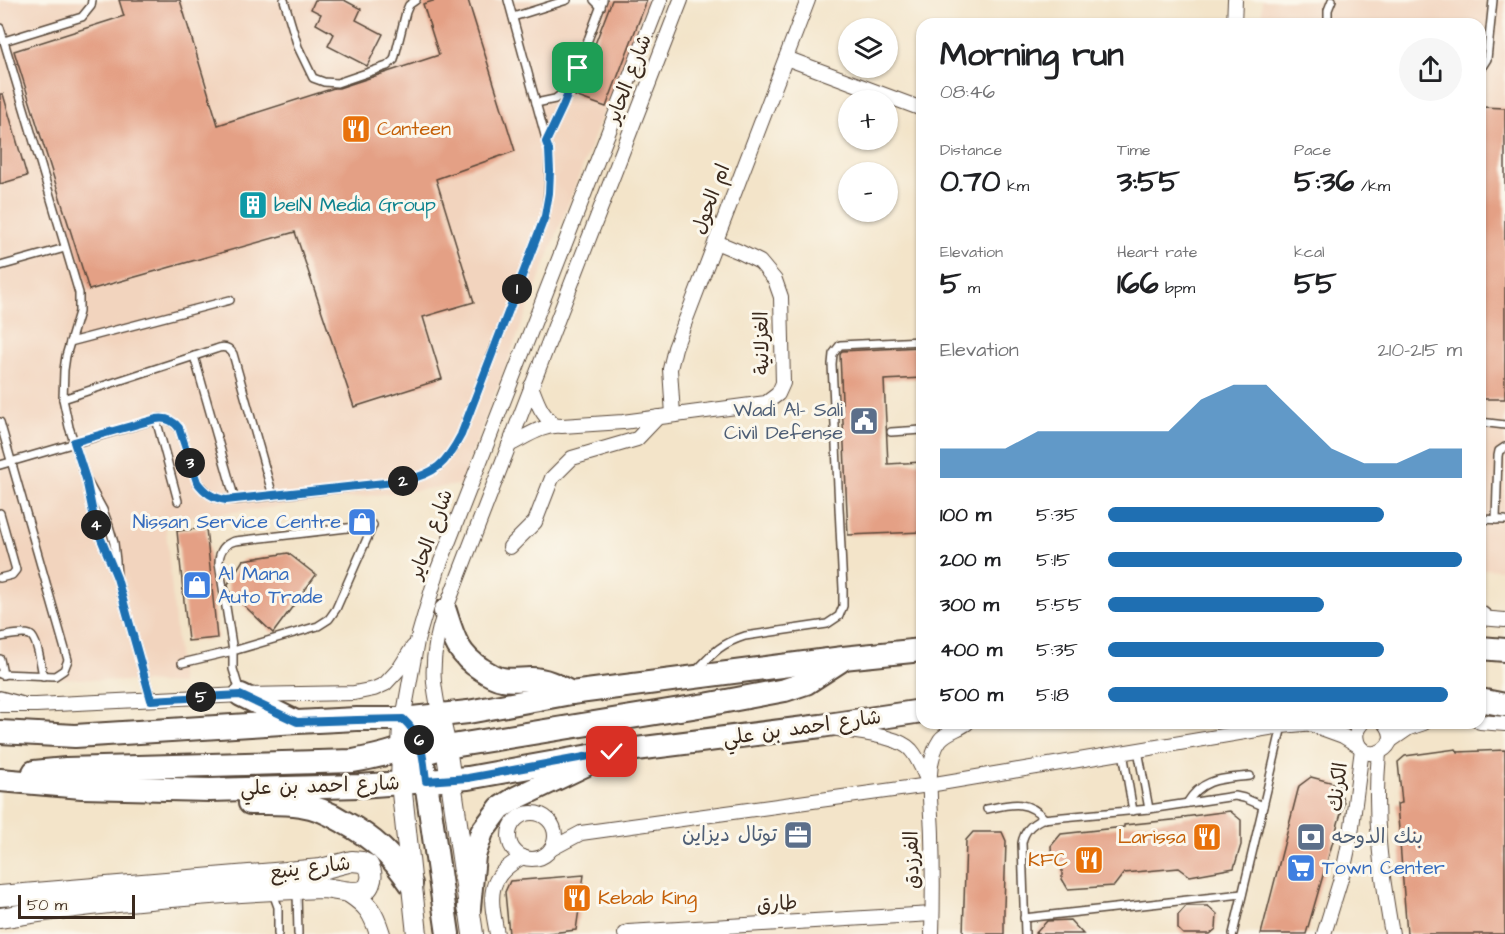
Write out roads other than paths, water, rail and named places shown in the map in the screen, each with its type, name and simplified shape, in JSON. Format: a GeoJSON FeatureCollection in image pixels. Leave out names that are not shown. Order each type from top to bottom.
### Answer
{"type":"FeatureCollection","features":[{"type":"Feature","properties":{"kind":"main road"},"geometry":{"type":"LineString","coordinates":[[445,611],[455,641],[471,663],[490,675],[502,679],[542,680],[571,693]]}},
{"type":"Feature","properties":{"kind":"main road"},"geometry":{"type":"LineString","coordinates":[[1486,648],[1505,650]]}},
{"type":"Feature","properties":{"kind":"main road"},"geometry":{"type":"LineString","coordinates":[[0,732],[75,736],[439,716],[571,693],[916,651]]}},
{"type":"Feature","properties":{"kind":"main road"},"geometry":{"type":"LineString","coordinates":[[0,776],[66,770],[354,761],[414,747],[446,747],[785,690],[806,683],[843,658]]}},
{"type":"Feature","properties":{"kind":"main road"},"geometry":{"type":"LineString","coordinates":[[1486,691],[1505,691]]}},
{"type":"Feature","properties":{"kind":"main road"},"geometry":{"type":"LineString","coordinates":[[240,695],[297,722]]}},
{"type":"Feature","properties":{"kind":"main road"},"geometry":{"type":"LineString","coordinates":[[1486,701],[1505,705]]}},
{"type":"Feature","properties":{"kind":"main road","name":"شارع احمد بن علي"},"geometry":{"type":"LineString","coordinates":[[0,780],[82,787],[210,790],[401,783],[468,778],[612,752],[916,712]]}},
{"type":"Feature","properties":{"kind":"main road"},"geometry":{"type":"LineString","coordinates":[[414,747],[439,716]]}},
{"type":"Feature","properties":{"kind":"main road"},"geometry":{"type":"LineString","coordinates":[[401,783],[406,768],[416,756],[409,725],[403,719]]}},
{"type":"Feature","properties":{"kind":"main road"},"geometry":{"type":"LineString","coordinates":[[414,747],[426,781],[448,934]]}},
{"type":"Feature","properties":{"kind":"main road"},"geometry":{"type":"LineString","coordinates":[[469,908],[474,856],[482,832],[500,808],[612,752]]}},
{"type":"Feature","properties":{"kind":"main road"},"geometry":{"type":"LineString","coordinates":[[50,784],[88,795],[127,800],[301,805],[326,811],[360,830],[379,845],[411,885]]}},
{"type":"Feature","properties":{"kind":"street","name":"شارع الحاير"},"geometry":{"type":"LineString","coordinates":[[403,719],[417,641],[451,534],[660,0]]}},
{"type":"Feature","properties":{"kind":"street","name":"شارع الحاير"},"geometry":{"type":"LineString","coordinates":[[439,716],[433,667],[439,630],[445,611],[681,0]]}},
{"type":"Feature","properties":{"kind":"street","name":"ام الحول"},"geometry":{"type":"LineString","coordinates":[[673,415],[670,380],[672,358],[808,0]]}},
{"type":"Feature","properties":{"kind":"street"},"geometry":{"type":"LineString","coordinates":[[1234,0],[1234,18]]}},
{"type":"Feature","properties":{"kind":"street"},"geometry":{"type":"LineString","coordinates":[[786,58],[916,107]]}},
{"type":"Feature","properties":{"kind":"street","name":"الغزلانية"},"geometry":{"type":"LineString","coordinates":[[509,445],[554,425],[574,426],[766,403],[778,394],[783,383],[781,297],[775,280],[759,262],[716,242]]}},
{"type":"Feature","properties":{"kind":"street"},"geometry":{"type":"LineString","coordinates":[[531,386],[538,405],[554,425]]}},
{"type":"Feature","properties":{"kind":"street"},"geometry":{"type":"LineString","coordinates":[[510,547],[535,522],[552,478],[572,458],[637,439],[658,417]]}},
{"type":"Feature","properties":{"kind":"street"},"geometry":{"type":"LineString","coordinates":[[0,705],[240,695],[354,693],[385,684],[399,669],[417,641]]}},
{"type":"Feature","properties":{"kind":"street"},"geometry":{"type":"LineString","coordinates":[[439,716],[451,779],[473,934]]}},
{"type":"Feature","properties":{"kind":"street"},"geometry":{"type":"LineString","coordinates":[[1486,722],[1505,724]]}},
{"type":"Feature","properties":{"kind":"street","name":"الفرزدق"},"geometry":{"type":"LineString","coordinates":[[820,726],[888,739],[905,746],[915,755],[929,785]]}},
{"type":"Feature","properties":{"kind":"street","name":"الفرزدق"},"geometry":{"type":"LineString","coordinates":[[932,934],[932,833],[929,785],[934,753],[940,739],[956,729]]}},
{"type":"Feature","properties":{"kind":"street"},"geometry":{"type":"LineString","coordinates":[[551,849],[581,833],[929,785],[1264,729]]}},
{"type":"Feature","properties":{"kind":"street"},"geometry":{"type":"LineString","coordinates":[[1325,729],[1343,736],[1370,753],[1379,753],[1390,741],[1408,729]]}},
{"type":"Feature","properties":{"kind":"street","name":"الكرنك"},"geometry":{"type":"LineString","coordinates":[[1324,934],[1351,834],[1360,748],[1356,737],[1358,729]]}},
{"type":"Feature","properties":{"kind":"street"},"geometry":{"type":"LineString","coordinates":[[1389,729],[1390,741]]}},
{"type":"Feature","properties":{"kind":"street","name":"الكرنك"},"geometry":{"type":"LineString","coordinates":[[1379,753],[1376,783],[1377,831],[1381,871],[1392,934]]}},
{"type":"Feature","properties":{"kind":"street"},"geometry":{"type":"LineString","coordinates":[[401,783],[417,934]]}},
{"type":"Feature","properties":{"kind":"street"},"geometry":{"type":"LineString","coordinates":[[530,812],[544,816],[553,826],[555,834],[555,842],[551,849],[539,858],[532,859],[518,855],[510,843],[509,829],[517,818],[530,812]]}},
{"type":"Feature","properties":{"kind":"street"},"geometry":{"type":"LineString","coordinates":[[553,826],[581,833]]}},
{"type":"Feature","properties":{"kind":"street"},"geometry":{"type":"LineString","coordinates":[[497,934],[491,896],[495,883],[501,872],[523,857]]}},
{"type":"Feature","properties":{"kind":"street","name":"شارع ينبع"},"geometry":{"type":"LineString","coordinates":[[0,896],[141,892],[272,891],[297,880],[321,869],[352,861],[368,864],[372,877],[365,890],[350,893],[297,880],[141,892],[0,917]]}},
{"type":"Feature","properties":{"kind":"street"},"geometry":{"type":"LineString","coordinates":[[350,893],[364,902],[372,913],[380,934]]}},
{"type":"Feature","properties":{"kind":"street"},"geometry":{"type":"LineString","coordinates":[[0,903],[0,917]]}},
{"type":"Feature","properties":{"kind":"street","name":"طارق"},"geometry":{"type":"LineString","coordinates":[[625,934],[628,932],[933,915]]}},
{"type":"Feature","properties":{"kind":"lane"},"geometry":{"type":"LineString","coordinates":[[4,41],[82,17],[91,6],[92,0]]}},
{"type":"Feature","properties":{"kind":"lane"},"geometry":{"type":"LineString","coordinates":[[284,0],[298,47],[313,78],[337,83],[387,66],[394,60],[406,12],[409,5],[416,0]]}},
{"type":"Feature","properties":{"kind":"lane"},"geometry":{"type":"LineString","coordinates":[[0,465],[74,442],[166,418],[179,428],[197,482],[209,495],[217,499],[235,500],[403,481],[420,477],[437,468],[451,454],[461,435],[545,216],[549,193],[549,150],[508,0]]}},
{"type":"Feature","properties":{"kind":"lane"},"geometry":{"type":"LineString","coordinates":[[513,17],[567,0]]}},
{"type":"Feature","properties":{"kind":"lane"},"geometry":{"type":"LineString","coordinates":[[546,142],[602,4],[594,0]]}},
{"type":"Feature","properties":{"kind":"lane"},"geometry":{"type":"LineString","coordinates":[[1328,18],[1332,0]]}},
{"type":"Feature","properties":{"kind":"lane"},"geometry":{"type":"LineString","coordinates":[[1486,59],[1493,0]]}},
{"type":"Feature","properties":{"kind":"lane"},"geometry":{"type":"LineString","coordinates":[[0,28],[79,293],[79,312],[64,370],[65,413],[86,479],[97,529],[117,578],[151,700]]}},
{"type":"Feature","properties":{"kind":"lane"},"geometry":{"type":"LineString","coordinates":[[536,103],[555,99],[570,87]]}},
{"type":"Feature","properties":{"kind":"lane"},"geometry":{"type":"LineString","coordinates":[[0,266],[65,248]]}},
{"type":"Feature","properties":{"kind":"lane"},"geometry":{"type":"LineString","coordinates":[[70,342],[230,300]]}},
{"type":"Feature","properties":{"kind":"lane"},"geometry":{"type":"LineString","coordinates":[[689,678],[716,650],[733,640],[745,636],[827,624],[839,616],[843,606],[843,590],[833,354],[840,345],[916,341]]}},
{"type":"Feature","properties":{"kind":"lane"},"geometry":{"type":"LineString","coordinates":[[63,399],[220,347],[228,348],[233,354],[273,496]]}},
{"type":"Feature","properties":{"kind":"lane"},"geometry":{"type":"LineString","coordinates":[[194,356],[235,500]]}},
{"type":"Feature","properties":{"kind":"lane"},"geometry":{"type":"LineString","coordinates":[[156,419],[178,501]]}},
{"type":"Feature","properties":{"kind":"lane"},"geometry":{"type":"LineString","coordinates":[[0,422],[68,654],[67,665],[60,674],[55,676],[2,674],[0,659]]}},
{"type":"Feature","properties":{"kind":"lane"},"geometry":{"type":"LineString","coordinates":[[1486,423],[1505,425]]}},
{"type":"Feature","properties":{"kind":"lane"},"geometry":{"type":"LineString","coordinates":[[891,432],[916,430]]}},
{"type":"Feature","properties":{"kind":"lane"},"geometry":{"type":"LineString","coordinates":[[1496,520],[1498,456],[1499,451],[1505,447]]}},
{"type":"Feature","properties":{"kind":"lane"},"geometry":{"type":"LineString","coordinates":[[86,479],[109,526],[114,543],[117,578]]}},
{"type":"Feature","properties":{"kind":"lane"},"geometry":{"type":"LineString","coordinates":[[0,513],[16,570],[12,575],[0,578]]}},
{"type":"Feature","properties":{"kind":"lane"},"geometry":{"type":"LineString","coordinates":[[1486,519],[1505,520]]}},
{"type":"Feature","properties":{"kind":"lane"},"geometry":{"type":"LineString","coordinates":[[182,663],[233,651],[318,626],[328,619],[336,609],[373,525],[235,541],[224,546],[219,563],[233,651],[233,669],[240,695]]}},
{"type":"Feature","properties":{"kind":"lane"},"geometry":{"type":"LineString","coordinates":[[0,637],[27,634],[33,637],[43,676]]}},
{"type":"Feature","properties":{"kind":"lane"},"geometry":{"type":"LineString","coordinates":[[0,695],[36,705]]}},
{"type":"Feature","properties":{"kind":"lane"},"geometry":{"type":"LineString","coordinates":[[1233,934],[1281,729]]}},
{"type":"Feature","properties":{"kind":"lane"},"geometry":{"type":"LineString","coordinates":[[1138,750],[1149,809]]}},
{"type":"Feature","properties":{"kind":"lane"},"geometry":{"type":"LineString","coordinates":[[1122,752],[1134,811]]}},
{"type":"Feature","properties":{"kind":"lane"},"geometry":{"type":"LineString","coordinates":[[1187,803],[1192,795],[1208,782],[1250,776]]}},
{"type":"Feature","properties":{"kind":"lane"},"geometry":{"type":"LineString","coordinates":[[1025,934],[1023,837],[1035,822],[1045,819],[1134,811],[1235,796],[1263,806]]}},
{"type":"Feature","properties":{"kind":"lane"},"geometry":{"type":"LineString","coordinates":[[987,809],[1010,804],[1026,805],[1040,813],[1045,819]]}},
{"type":"Feature","properties":{"kind":"lane"},"geometry":{"type":"LineString","coordinates":[[297,880],[298,934]]}},
{"type":"Feature","properties":{"kind":"lane"},"geometry":{"type":"LineString","coordinates":[[272,891],[278,907],[278,934]]}},
{"type":"Feature","properties":{"kind":"lane"},"geometry":{"type":"LineString","coordinates":[[1024,918],[1242,894]]}},
{"type":"Feature","properties":{"kind":"place","name":"Canteen"},"geometry":{"type":"Point","coordinates":[356,129]}},
{"type":"Feature","properties":{"kind":"place","name":"beIN Media Group"},"geometry":{"type":"Point","coordinates":[253,205]}},
{"type":"Feature","properties":{"kind":"place","name":"Wadi Al- Sali Civil Defense"},"geometry":{"type":"Point","coordinates":[864,421]}},
{"type":"Feature","properties":{"kind":"place","name":"Nissan Service Centre"},"geometry":{"type":"Point","coordinates":[362,522]}},
{"type":"Feature","properties":{"kind":"place","name":"Al Mana Auto Trade"},"geometry":{"type":"Point","coordinates":[197,585]}},
{"type":"Feature","properties":{"kind":"place","name":"توتال ديزاين"},"geometry":{"type":"Point","coordinates":[798,835]}},
{"type":"Feature","properties":{"kind":"place","name":"Larissa"},"geometry":{"type":"Point","coordinates":[1207,837]}},
{"type":"Feature","properties":{"kind":"place","name":"بنك الدوحه"},"geometry":{"type":"Point","coordinates":[1311,837]}},
{"type":"Feature","properties":{"kind":"place","name":"KFC"},"geometry":{"type":"Point","coordinates":[1089,860]}},
{"type":"Feature","properties":{"kind":"place","name":"Town Center"},"geometry":{"type":"Point","coordinates":[1301,868]}},
{"type":"Feature","properties":{"kind":"place","name":"Kebab King"},"geometry":{"type":"Point","coordinates":[577,898]}}]}
